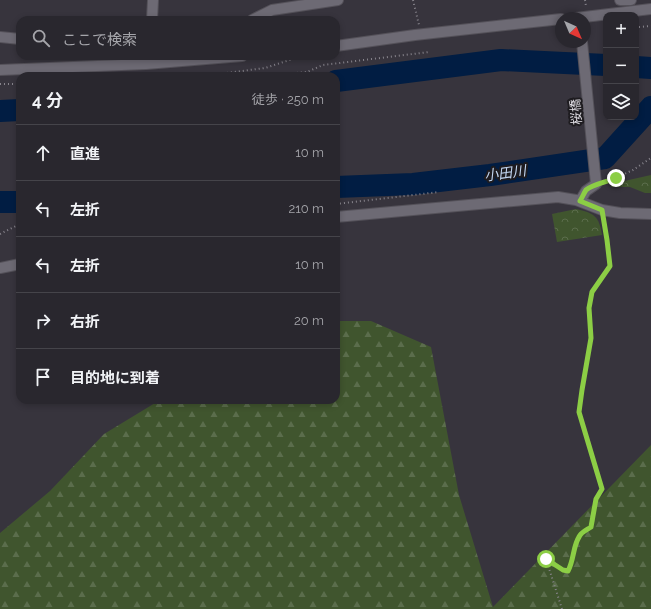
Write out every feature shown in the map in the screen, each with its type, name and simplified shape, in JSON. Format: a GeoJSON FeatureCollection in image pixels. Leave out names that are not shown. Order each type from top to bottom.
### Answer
{"type":"FeatureCollection","features":[{"type":"Feature","properties":{"kind":"street"},"geometry":{"type":"LineString","coordinates":[[152,16],[153,0]]}},
{"type":"Feature","properties":{"kind":"street"},"geometry":{"type":"LineString","coordinates":[[260,16],[272,10],[338,0]]}},
{"type":"Feature","properties":{"kind":"street"},"geometry":{"type":"LineString","coordinates":[[620,0],[631,0]]}},
{"type":"Feature","properties":{"kind":"street"},"geometry":{"type":"LineString","coordinates":[[591,17],[651,9]]}},
{"type":"Feature","properties":{"kind":"street"},"geometry":{"type":"LineString","coordinates":[[340,45],[420,34],[555,21]]}},
{"type":"Feature","properties":{"kind":"street"},"geometry":{"type":"LineString","coordinates":[[0,37],[16,39]]}},
{"type":"Feature","properties":{"kind":"street","name":"桜橋"},"geometry":{"type":"LineString","coordinates":[[583,48],[596,182]]}},
{"type":"Feature","properties":{"kind":"street"},"geometry":{"type":"LineString","coordinates":[[0,70],[148,60]]}},
{"type":"Feature","properties":{"kind":"street"},"geometry":{"type":"LineString","coordinates":[[580,201],[586,191],[596,182]]}},
{"type":"Feature","properties":{"kind":"street"},"geometry":{"type":"LineString","coordinates":[[340,217],[558,197],[580,201],[602,210],[620,213],[651,214]]}},
{"type":"Feature","properties":{"kind":"street"},"geometry":{"type":"LineString","coordinates":[[0,268],[16,265]]}},
{"type":"Feature","properties":{"kind":"path"},"geometry":{"type":"LineString","coordinates":[[413,0],[420,34]]}},
{"type":"Feature","properties":{"kind":"path"},"geometry":{"type":"LineString","coordinates":[[639,27],[651,26]]}},
{"type":"Feature","properties":{"kind":"path"},"geometry":{"type":"LineString","coordinates":[[416,49],[416,54]]}},
{"type":"Feature","properties":{"kind":"path"},"geometry":{"type":"LineString","coordinates":[[307,72],[323,65],[429,52]]}},
{"type":"Feature","properties":{"kind":"path"},"geometry":{"type":"LineString","coordinates":[[239,72],[265,68],[290,60]]}},
{"type":"Feature","properties":{"kind":"path"},"geometry":{"type":"LineString","coordinates":[[0,84],[16,84]]}},
{"type":"Feature","properties":{"kind":"path"},"geometry":{"type":"LineString","coordinates":[[596,182],[604,183],[633,170],[651,158]]}},
{"type":"Feature","properties":{"kind":"path"},"geometry":{"type":"LineString","coordinates":[[340,204],[439,192]]}},
{"type":"Feature","properties":{"kind":"path"},"geometry":{"type":"LineString","coordinates":[[428,193],[429,197]]}},
{"type":"Feature","properties":{"kind":"path"},"geometry":{"type":"LineString","coordinates":[[562,609],[546,559],[563,570],[568,571],[578,537],[591,527],[596,499],[602,489],[579,412],[591,338],[589,308],[592,292],[610,266],[602,210]]}},
{"type":"Feature","properties":{"kind":"path"},"geometry":{"type":"LineString","coordinates":[[0,234],[16,226]]}},
{"type":"Feature","properties":{"kind":"green space"},"geometry":{"type":"Polygon","coordinates":[[[651,175],[651,193],[645,193],[630,187],[611,187],[611,184],[651,175]]]}},
{"type":"Feature","properties":{"kind":"green space"},"geometry":{"type":"Polygon","coordinates":[[[576,209],[595,216],[599,223],[602,235],[557,242],[552,214],[576,209]]]}},
{"type":"Feature","properties":{"kind":"green space"},"geometry":{"type":"Polygon","coordinates":[[[340,321],[371,321],[431,347],[459,495],[493,607],[651,445],[651,609],[0,609],[0,533],[50,491],[104,434],[153,404],[340,404],[340,321]]]}},
{"type":"Feature","properties":{"kind":"waterway","name":"小田川"},"geometry":{"type":"LineString","coordinates":[[340,80],[501,60],[603,65]]}},
{"type":"Feature","properties":{"kind":"waterway","name":"小田川"},"geometry":{"type":"LineString","coordinates":[[639,67],[651,68]]}},
{"type":"Feature","properties":{"kind":"waterway","name":"小田川"},"geometry":{"type":"LineString","coordinates":[[340,187],[413,184],[490,175],[605,158],[651,107]]}},
{"type":"Feature","properties":{"kind":"waterway","name":"小田川"},"geometry":{"type":"LineString","coordinates":[[0,111],[16,110]]}},
{"type":"Feature","properties":{"kind":"waterway","name":"小田川"},"geometry":{"type":"LineString","coordinates":[[0,202],[16,202]]}},
{"type":"Feature","properties":{"kind":"route"},"geometry":{"type":"LineString","coordinates":[[546,559],[563,570],[568,571],[578,537],[588,530],[593,523],[596,499],[602,489],[579,412],[591,338],[589,308],[592,292],[610,266],[602,210],[580,201],[586,191],[596,184],[604,183],[616,178]]}}]}
